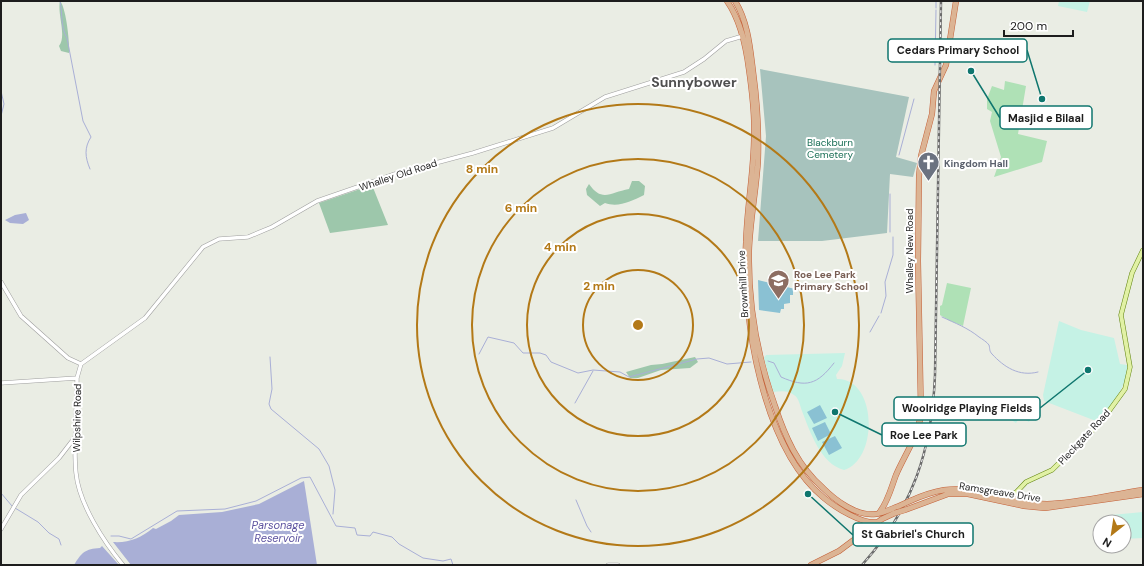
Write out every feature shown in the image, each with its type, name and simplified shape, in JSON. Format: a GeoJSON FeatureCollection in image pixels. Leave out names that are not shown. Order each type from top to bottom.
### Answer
{"type":"FeatureCollection","features":[{"type":"Feature","properties":{"kind":"highway","name":"Whalley New Road"},"geometry":{"type":"LineString","coordinates":[[877,514],[887,499],[900,467],[918,432],[921,414],[918,262],[919,176],[921,156],[933,108],[934,91],[946,65],[956,1]]}},
{"type":"Feature","properties":{"kind":"highway","name":"Brownhill Drive"},"geometry":{"type":"LineString","coordinates":[[737,2],[755,89],[758,139],[749,260],[754,323],[759,354],[779,419],[791,446],[801,463],[820,486],[838,501],[860,512],[877,514]]}},
{"type":"Feature","properties":{"kind":"highway","name":"Brownhill Drive"},"geometry":{"type":"LineString","coordinates":[[729,3],[745,36],[754,121],[753,161],[746,240],[746,263],[750,326],[767,402],[777,430],[796,465],[818,493],[843,511],[867,522]]}},
{"type":"Feature","properties":{"kind":"highway","name":"Ramsgreave Drive"},"geometry":{"type":"LineString","coordinates":[[877,514],[929,493],[957,489],[1036,508],[1053,508],[1143,494]]}},
{"type":"Feature","properties":{"kind":"highway","name":"Ramsgreave Drive"},"geometry":{"type":"LineString","coordinates":[[880,521],[895,513],[948,494],[968,494],[1005,500],[1011,499],[1054,504],[1143,490]]}},
{"type":"Feature","properties":{"kind":"highway","name":"Whalley New Road"},"geometry":{"type":"LineString","coordinates":[[880,521],[888,510],[887,499]]}},
{"type":"Feature","properties":{"kind":"highway"},"geometry":{"type":"LineString","coordinates":[[864,533],[868,527],[868,517],[877,514],[880,521]]}},
{"type":"Feature","properties":{"kind":"highway"},"geometry":{"type":"LineString","coordinates":[[867,522],[880,521]]}},
{"type":"Feature","properties":{"kind":"highway"},"geometry":{"type":"LineString","coordinates":[[812,565],[839,551],[880,521]]}},
{"type":"Feature","properties":{"kind":"main road","name":"Pleckgate Road"},"geometry":{"type":"LineString","coordinates":[[1005,500],[1026,482],[1052,470],[1102,422],[1125,389],[1130,367],[1120,315],[1132,273],[1143,250]]}},
{"type":"Feature","properties":{"kind":"main road","name":"Pleckgate Road"},"geometry":{"type":"LineString","coordinates":[[1011,499],[1016,492]]}},
{"type":"Feature","properties":{"kind":"main road"},"geometry":{"type":"LineString","coordinates":[[1016,492],[1020,500]]}},
{"type":"Feature","properties":{"kind":"street"},"geometry":{"type":"LineString","coordinates":[[729,3],[737,2]]}},
{"type":"Feature","properties":{"kind":"street","name":"Whalley Old Road"},"geometry":{"type":"LineString","coordinates":[[81,364],[146,318],[203,247],[213,240],[248,236],[272,227],[316,201],[398,173],[473,153],[553,128],[605,97],[684,72],[704,59],[726,41],[745,36]]}},
{"type":"Feature","properties":{"kind":"street"},"geometry":{"type":"LineString","coordinates":[[1,282],[21,316],[68,358],[81,364]]}},
{"type":"Feature","properties":{"kind":"street","name":"Wilpshire Road"},"geometry":{"type":"LineString","coordinates":[[81,364],[77,378],[76,436],[76,473],[80,493],[96,525],[123,565]]}},
{"type":"Feature","properties":{"kind":"street"},"geometry":{"type":"LineString","coordinates":[[1,383],[77,378]]}},
{"type":"Feature","properties":{"kind":"street"},"geometry":{"type":"LineString","coordinates":[[1,529],[15,503],[30,484],[59,458],[76,436]]}},
{"type":"Feature","properties":{"kind":"street"},"geometry":{"type":"LineString","coordinates":[[608,565],[618,565]]}},
{"type":"Feature","properties":{"kind":"green space"},"geometry":{"type":"Polygon","coordinates":[[[60,1],[66,17],[69,53],[61,51],[59,46],[62,37],[59,6],[60,1]]]}},
{"type":"Feature","properties":{"kind":"green space","name":"Blackburn Cemetery"},"geometry":{"type":"Polygon","coordinates":[[[760,69],[909,97],[896,157],[917,163],[913,177],[890,174],[887,233],[822,241],[758,241],[766,136],[760,69]]]}},
{"type":"Feature","properties":{"kind":"green space"},"geometry":{"type":"Polygon","coordinates":[[[1005,81],[1026,86],[1018,134],[1047,141],[1042,162],[994,177],[1001,157],[990,121],[992,112],[987,109],[987,99],[992,86],[1004,90],[1005,81]]]}},
{"type":"Feature","properties":{"kind":"green space"},"geometry":{"type":"Polygon","coordinates":[[[632,181],[639,181],[645,186],[644,195],[625,203],[615,205],[605,203],[600,206],[587,195],[586,189],[589,184],[598,193],[607,195],[629,189],[632,181]]]}},
{"type":"Feature","properties":{"kind":"green space"},"geometry":{"type":"Polygon","coordinates":[[[372,185],[388,225],[330,233],[319,203],[372,185]]]}},
{"type":"Feature","properties":{"kind":"green space"},"geometry":{"type":"Polygon","coordinates":[[[947,283],[971,288],[963,326],[940,315],[940,306],[942,305],[947,283]]]}},
{"type":"Feature","properties":{"kind":"green space"},"geometry":{"type":"Polygon","coordinates":[[[695,357],[698,362],[690,368],[661,370],[638,378],[630,378],[626,372],[651,365],[695,357]]]}},
{"type":"Feature","properties":{"kind":"shaded area"},"geometry":{"type":"Polygon","coordinates":[[[1059,1],[1090,1],[1087,12],[1058,6],[1059,1]]]}},
{"type":"Feature","properties":{"kind":"shaded area"},"geometry":{"type":"Polygon","coordinates":[[[758,280],[795,289],[796,291],[793,291],[793,295],[790,295],[790,303],[784,304],[784,309],[781,309],[780,313],[759,310],[758,280]]]}},
{"type":"Feature","properties":{"kind":"shaded area"},"geometry":{"type":"Polygon","coordinates":[[[1059,321],[1081,330],[1114,338],[1120,364],[1127,365],[1125,381],[1118,396],[1096,421],[1044,401],[1043,395],[1059,321]]]}},
{"type":"Feature","properties":{"kind":"shaded area"},"geometry":{"type":"Polygon","coordinates":[[[845,353],[842,366],[836,375],[837,379],[850,382],[860,391],[866,404],[869,420],[868,436],[863,451],[855,463],[844,470],[836,467],[829,461],[817,446],[796,396],[792,393],[782,391],[773,392],[764,358],[766,355],[845,353]]]}},
{"type":"Feature","properties":{"kind":"shaded area"},"geometry":{"type":"Polygon","coordinates":[[[820,405],[827,418],[814,424],[807,412],[820,405]]]}},
{"type":"Feature","properties":{"kind":"shaded area"},"geometry":{"type":"Polygon","coordinates":[[[1012,409],[1020,415],[1023,410],[1032,417],[1029,422],[1020,417],[1016,423],[1007,417],[1012,409]]]}},
{"type":"Feature","properties":{"kind":"shaded area"},"geometry":{"type":"Polygon","coordinates":[[[825,422],[831,434],[818,441],[812,428],[825,422]]]}},
{"type":"Feature","properties":{"kind":"shaded area"},"geometry":{"type":"Polygon","coordinates":[[[835,436],[842,448],[829,455],[822,442],[835,436]]]}},
{"type":"Feature","properties":{"kind":"shaded area"},"geometry":{"type":"Polygon","coordinates":[[[1143,512],[1143,538],[1132,539],[1132,514],[1122,514],[1143,512]]]}},
{"type":"Feature","properties":{"kind":"water"},"geometry":{"type":"Polygon","coordinates":[[[26,213],[29,220],[23,224],[10,223],[5,220],[15,215],[26,213]]]}},
{"type":"Feature","properties":{"kind":"water","name":"Parsonage Reservoir"},"geometry":{"type":"Polygon","coordinates":[[[304,481],[317,565],[131,565],[113,542],[124,542],[144,535],[153,528],[156,529],[179,515],[222,512],[259,504],[304,481]]]}},
{"type":"Feature","properties":{"kind":"water"},"geometry":{"type":"Polygon","coordinates":[[[102,546],[119,565],[74,565],[84,552],[91,549],[100,548],[102,546]]]}},
{"type":"Feature","properties":{"kind":"waterway"},"geometry":{"type":"LineString","coordinates":[[60,1],[62,24],[67,38],[83,121],[91,137],[86,149],[90,169]]}},
{"type":"Feature","properties":{"kind":"waterway"},"geometry":{"type":"LineString","coordinates":[[936,1],[936,8]]}},
{"type":"Feature","properties":{"kind":"waterway"},"geometry":{"type":"LineString","coordinates":[[935,65],[936,10]]}},
{"type":"Feature","properties":{"kind":"waterway"},"geometry":{"type":"LineString","coordinates":[[1,91],[4,104],[1,116]]}},
{"type":"Feature","properties":{"kind":"waterway"},"geometry":{"type":"LineString","coordinates":[[899,155],[914,99]]}},
{"type":"Feature","properties":{"kind":"waterway"},"geometry":{"type":"LineString","coordinates":[[890,194],[890,232]]}},
{"type":"Feature","properties":{"kind":"waterway"},"geometry":{"type":"LineString","coordinates":[[881,313],[886,296],[885,282],[893,255],[893,237]]}},
{"type":"Feature","properties":{"kind":"waterway"},"geometry":{"type":"LineString","coordinates":[[870,332],[879,316]]}},
{"type":"Feature","properties":{"kind":"waterway"},"geometry":{"type":"LineString","coordinates":[[942,317],[966,328],[986,342],[989,345],[991,353],[1012,370],[1024,373],[1038,372]]}},
{"type":"Feature","properties":{"kind":"waterway"},"geometry":{"type":"LineString","coordinates":[[479,354],[488,337],[514,343],[523,353],[540,353],[546,355],[551,362],[578,373],[593,370],[620,372],[629,377],[697,359],[709,358],[727,364],[751,362]]}},
{"type":"Feature","properties":{"kind":"waterway"},"geometry":{"type":"LineString","coordinates":[[270,357],[272,389],[269,404],[271,409],[319,449],[329,466],[335,490],[333,514]]}},
{"type":"Feature","properties":{"kind":"waterway"},"geometry":{"type":"LineString","coordinates":[[768,361],[774,363],[781,377],[797,383],[816,380],[822,376],[834,363]]}},
{"type":"Feature","properties":{"kind":"waterway"},"geometry":{"type":"LineString","coordinates":[[575,403],[593,371]]}},
{"type":"Feature","properties":{"kind":"waterway"},"geometry":{"type":"LineString","coordinates":[[111,536],[131,539],[177,511],[225,509],[256,501],[301,478],[310,477],[336,526],[355,528],[357,535],[370,536],[373,532],[392,537],[399,544],[423,558],[443,561],[451,559],[453,565]]}},
{"type":"Feature","properties":{"kind":"waterway"},"geometry":{"type":"LineString","coordinates":[[1,493],[12,506]]}},
{"type":"Feature","properties":{"kind":"waterway"},"geometry":{"type":"LineString","coordinates":[[576,500],[591,532]]}},
{"type":"Feature","properties":{"kind":"waterway"},"geometry":{"type":"LineString","coordinates":[[15,508],[38,522],[49,533],[59,539],[61,545]]}},
{"type":"Feature","properties":{"kind":"railway"},"geometry":{"type":"LineString","coordinates":[[862,565],[880,544],[907,500],[924,453],[930,428],[935,375],[941,1]]}},
{"type":"Feature","properties":{"kind":"place","name":"Masjid e Bilaal"},"geometry":{"type":"Point","coordinates":[971,71]}},
{"type":"Feature","properties":{"kind":"place","name":"Cedars Primary School"},"geometry":{"type":"Point","coordinates":[1042,99]}},
{"type":"Feature","properties":{"kind":"place","name":"Kingdom Hall"},"geometry":{"type":"Point","coordinates":[928,182]}},
{"type":"Feature","properties":{"kind":"place","name":"Roe Lee Park Primary School"},"geometry":{"type":"Point","coordinates":[778,300]}},
{"type":"Feature","properties":{"kind":"place","name":"Woolridge Playing Fields"},"geometry":{"type":"Point","coordinates":[1088,370]}},
{"type":"Feature","properties":{"kind":"place","name":"Roe Lee Park"},"geometry":{"type":"Point","coordinates":[835,412]}},
{"type":"Feature","properties":{"kind":"place","name":"St Gabriel's Church"},"geometry":{"type":"Point","coordinates":[808,494]}},
{"type":"Feature","properties":{"kind":"district","name":"Sunnybower"},"geometry":{"type":"Point","coordinates":[694,82]}}]}
